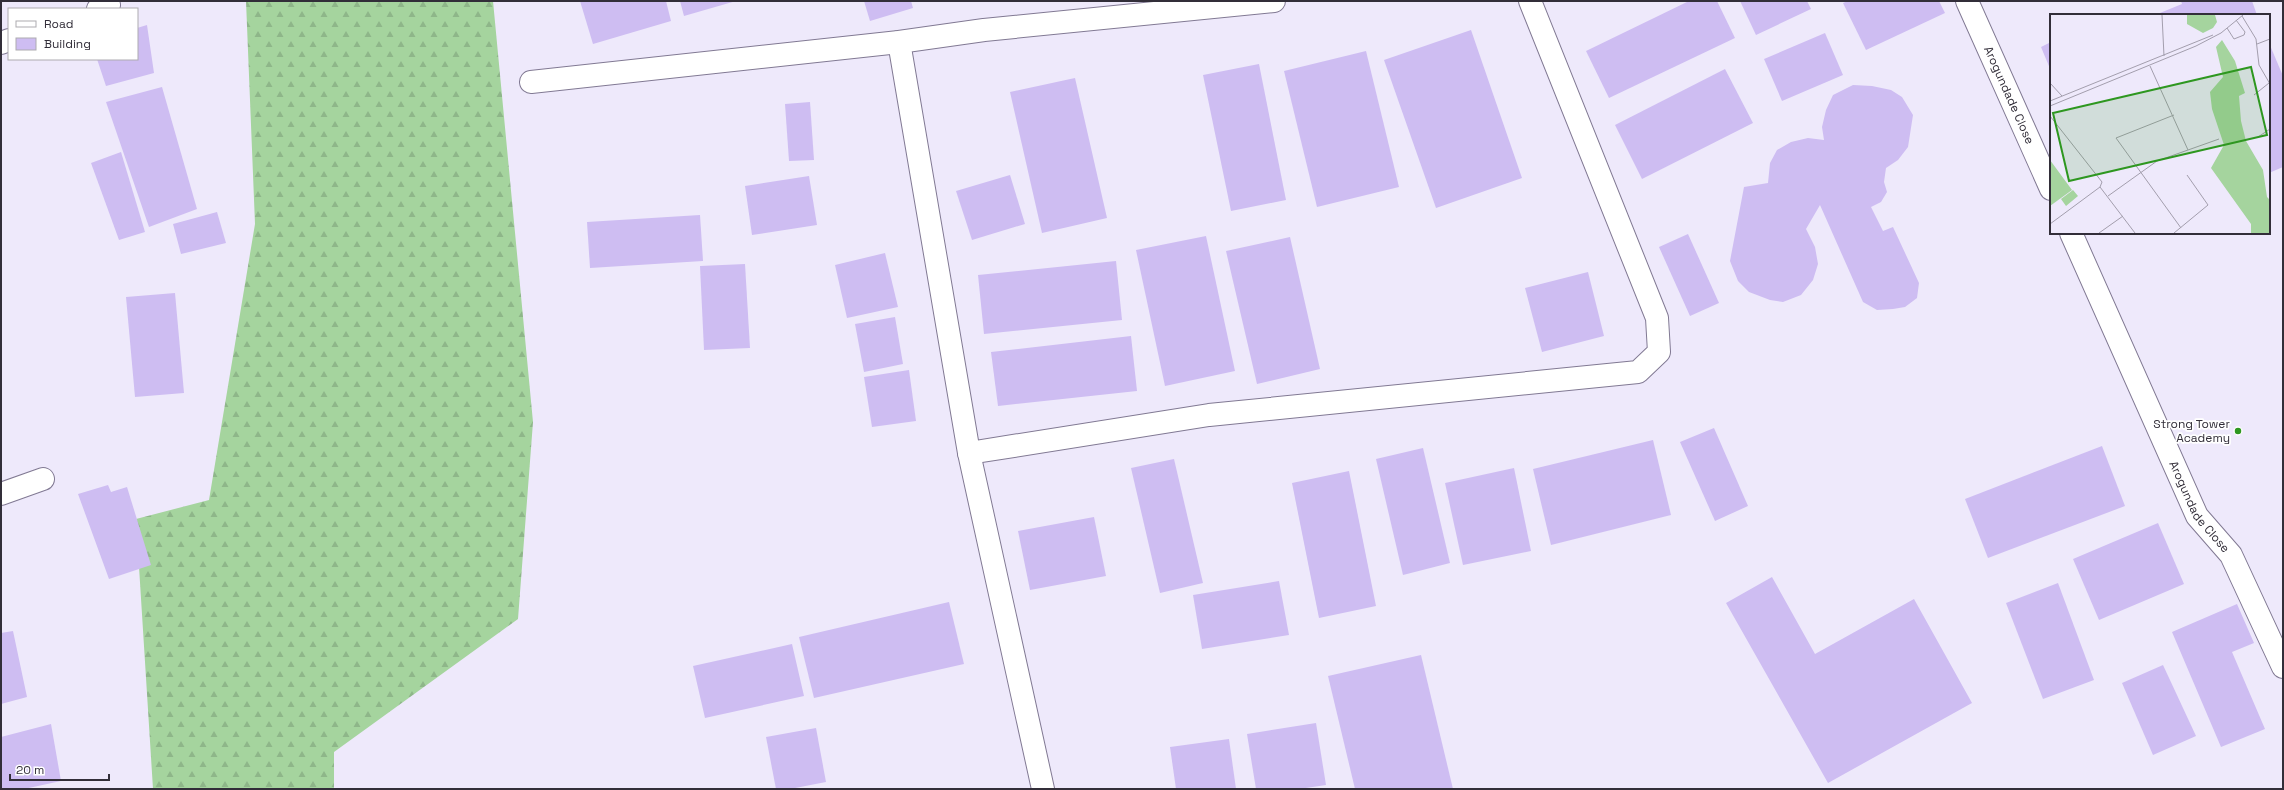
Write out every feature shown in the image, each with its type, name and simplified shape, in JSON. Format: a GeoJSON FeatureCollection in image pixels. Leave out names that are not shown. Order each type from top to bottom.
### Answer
{"type":"FeatureCollection","features":[{"type":"Feature","properties":{"kind":"street"},"geometry":{"type":"LineString","coordinates":[[531,82],[899,42],[984,30],[1274,1]]}},
{"type":"Feature","properties":{"kind":"street"},"geometry":{"type":"LineString","coordinates":[[969,453],[1208,415],[1638,372],[1658,352],[1657,318],[1530,1]]}},
{"type":"Feature","properties":{"kind":"street","name":"Arogundade Close"},"geometry":{"type":"LineString","coordinates":[[1967,1],[2050,187]]}},
{"type":"Feature","properties":{"kind":"street"},"geometry":{"type":"LineString","coordinates":[[899,42],[969,453],[1043,789]]}},
{"type":"Feature","properties":{"kind":"street","name":"Arogundade Close"},"geometry":{"type":"LineString","coordinates":[[2071,234],[2197,516],[2231,555],[2283,667]]}},
{"type":"Feature","properties":{"kind":"street"},"geometry":{"type":"LineString","coordinates":[[1,494],[43,479]]}},
{"type":"Feature","properties":{"kind":"green space"},"geometry":{"type":"Polygon","coordinates":[[[246,1],[493,1],[533,422],[518,619],[334,752],[334,789],[153,789],[136,519],[209,500],[255,224],[246,1]]]}},
{"type":"Feature","properties":{"kind":"building"},"geometry":{"type":"Polygon","coordinates":[[[580,1],[666,1],[671,21],[593,44],[580,1]]]}},
{"type":"Feature","properties":{"kind":"building"},"geometry":{"type":"Polygon","coordinates":[[[680,1],[736,1],[684,16],[680,1]]]}},
{"type":"Feature","properties":{"kind":"building"},"geometry":{"type":"Polygon","coordinates":[[[864,1],[911,1],[913,8],[870,21],[864,1]]]}},
{"type":"Feature","properties":{"kind":"building"},"geometry":{"type":"Polygon","coordinates":[[[1689,1],[1717,1],[1735,38],[1609,98],[1586,51],[1689,1]]]}},
{"type":"Feature","properties":{"kind":"building"},"geometry":{"type":"Polygon","coordinates":[[[1740,1],[1807,1],[1811,9],[1756,35],[1740,1]]]}},
{"type":"Feature","properties":{"kind":"building"},"geometry":{"type":"Polygon","coordinates":[[[1848,1],[1939,1],[1945,13],[1866,50],[1843,3],[1848,1]]]}},
{"type":"Feature","properties":{"kind":"building"},"geometry":{"type":"Polygon","coordinates":[[[2181,1],[2252,1],[2257,14],[2157,14],[2182,4],[2181,1]]]}},
{"type":"Feature","properties":{"kind":"building"},"geometry":{"type":"Polygon","coordinates":[[[147,25],[154,73],[106,86],[97,60],[138,60],[138,28],[147,25]]]}},
{"type":"Feature","properties":{"kind":"building"},"geometry":{"type":"Polygon","coordinates":[[[1471,30],[1522,178],[1436,208],[1384,60],[1471,30]]]}},
{"type":"Feature","properties":{"kind":"building"},"geometry":{"type":"Polygon","coordinates":[[[1825,33],[1843,75],[1782,101],[1764,59],[1825,33]]]}},
{"type":"Feature","properties":{"kind":"building"},"geometry":{"type":"Polygon","coordinates":[[[2050,42],[2050,69],[2041,47],[2050,42]]]}},
{"type":"Feature","properties":{"kind":"building"},"geometry":{"type":"Polygon","coordinates":[[[2270,45],[2283,76],[2283,167],[2270,173],[2270,45]]]}},
{"type":"Feature","properties":{"kind":"building"},"geometry":{"type":"Polygon","coordinates":[[[1366,51],[1399,187],[1317,207],[1284,71],[1366,51]]]}},
{"type":"Feature","properties":{"kind":"building"},"geometry":{"type":"Polygon","coordinates":[[[1259,64],[1286,200],[1231,211],[1203,75],[1259,64]]]}},
{"type":"Feature","properties":{"kind":"building"},"geometry":{"type":"Polygon","coordinates":[[[1725,69],[1753,123],[1642,179],[1615,125],[1725,69]]]}},
{"type":"Feature","properties":{"kind":"building"},"geometry":{"type":"Polygon","coordinates":[[[1075,78],[1107,218],[1042,233],[1010,92],[1075,78]]]}},
{"type":"Feature","properties":{"kind":"building"},"geometry":{"type":"Polygon","coordinates":[[[1853,85],[1872,86],[1891,90],[1902,97],[1913,115],[1908,147],[1898,160],[1886,168],[1884,182],[1887,192],[1881,202],[1871,207],[1883,231],[1893,227],[1919,283],[1917,298],[1905,307],[1893,309],[1877,310],[1863,302],[1820,205],[1806,229],[1815,247],[1818,264],[1813,280],[1801,295],[1783,302],[1770,300],[1749,292],[1738,281],[1730,261],[1744,187],[1768,183],[1770,163],[1777,150],[1791,142],[1808,138],[1824,140],[1822,127],[1826,110],[1833,95],[1853,85]]]}},
{"type":"Feature","properties":{"kind":"building"},"geometry":{"type":"Polygon","coordinates":[[[162,87],[197,209],[149,227],[106,102],[162,87]]]}},
{"type":"Feature","properties":{"kind":"building"},"geometry":{"type":"Polygon","coordinates":[[[810,102],[814,160],[789,161],[785,104],[810,102]]]}},
{"type":"Feature","properties":{"kind":"building"},"geometry":{"type":"Polygon","coordinates":[[[121,152],[145,232],[119,240],[91,163],[121,152]]]}},
{"type":"Feature","properties":{"kind":"building"},"geometry":{"type":"Polygon","coordinates":[[[1010,175],[1025,224],[972,240],[956,191],[1010,175]]]}},
{"type":"Feature","properties":{"kind":"building"},"geometry":{"type":"Polygon","coordinates":[[[809,176],[817,225],[752,235],[745,186],[809,176]]]}},
{"type":"Feature","properties":{"kind":"building"},"geometry":{"type":"Polygon","coordinates":[[[217,212],[226,243],[181,254],[173,224],[217,212]]]}},
{"type":"Feature","properties":{"kind":"building"},"geometry":{"type":"Polygon","coordinates":[[[700,215],[703,261],[590,268],[587,222],[700,215]]]}},
{"type":"Feature","properties":{"kind":"building"},"geometry":{"type":"Polygon","coordinates":[[[1688,234],[1719,303],[1690,316],[1659,247],[1688,234]]]}},
{"type":"Feature","properties":{"kind":"building"},"geometry":{"type":"Polygon","coordinates":[[[1206,236],[1235,371],[1165,386],[1136,250],[1206,236]]]}},
{"type":"Feature","properties":{"kind":"building"},"geometry":{"type":"Polygon","coordinates":[[[1290,237],[1320,369],[1257,384],[1226,251],[1290,237]]]}},
{"type":"Feature","properties":{"kind":"building"},"geometry":{"type":"Polygon","coordinates":[[[885,253],[898,307],[847,318],[835,265],[885,253]]]}},
{"type":"Feature","properties":{"kind":"building"},"geometry":{"type":"Polygon","coordinates":[[[1116,261],[1122,320],[984,334],[978,275],[1116,261]]]}},
{"type":"Feature","properties":{"kind":"building"},"geometry":{"type":"Polygon","coordinates":[[[745,264],[750,348],[704,350],[700,266],[745,264]]]}},
{"type":"Feature","properties":{"kind":"building"},"geometry":{"type":"Polygon","coordinates":[[[1588,272],[1604,336],[1542,352],[1525,288],[1588,272]]]}},
{"type":"Feature","properties":{"kind":"building"},"geometry":{"type":"Polygon","coordinates":[[[175,293],[184,393],[135,397],[126,297],[175,293]]]}},
{"type":"Feature","properties":{"kind":"building"},"geometry":{"type":"Polygon","coordinates":[[[895,317],[903,364],[864,372],[855,324],[895,317]]]}},
{"type":"Feature","properties":{"kind":"building"},"geometry":{"type":"Polygon","coordinates":[[[1131,336],[1137,391],[998,406],[991,352],[1131,336]]]}},
{"type":"Feature","properties":{"kind":"building"},"geometry":{"type":"Polygon","coordinates":[[[909,370],[916,421],[872,427],[864,377],[909,370]]]}},
{"type":"Feature","properties":{"kind":"building"},"geometry":{"type":"Polygon","coordinates":[[[1714,428],[1748,506],[1715,521],[1680,442],[1714,428]]]}},
{"type":"Feature","properties":{"kind":"building"},"geometry":{"type":"Polygon","coordinates":[[[1653,440],[1671,515],[1551,545],[1533,469],[1653,440]]]}},
{"type":"Feature","properties":{"kind":"building"},"geometry":{"type":"Polygon","coordinates":[[[2102,446],[2125,506],[1988,558],[1965,499],[2102,446]]]}},
{"type":"Feature","properties":{"kind":"building"},"geometry":{"type":"Polygon","coordinates":[[[1423,448],[1450,563],[1403,575],[1376,459],[1423,448]]]}},
{"type":"Feature","properties":{"kind":"building"},"geometry":{"type":"Polygon","coordinates":[[[1174,459],[1203,583],[1160,593],[1131,468],[1174,459]]]}},
{"type":"Feature","properties":{"kind":"building"},"geometry":{"type":"Polygon","coordinates":[[[1514,468],[1531,551],[1463,565],[1445,483],[1514,468]]]}},
{"type":"Feature","properties":{"kind":"building"},"geometry":{"type":"Polygon","coordinates":[[[1349,471],[1376,606],[1319,618],[1292,483],[1349,471]]]}},
{"type":"Feature","properties":{"kind":"building"},"geometry":{"type":"Polygon","coordinates":[[[108,485],[111,492],[127,487],[151,565],[109,579],[78,494],[108,485]]]}},
{"type":"Feature","properties":{"kind":"building"},"geometry":{"type":"Polygon","coordinates":[[[1094,517],[1106,576],[1030,590],[1018,531],[1094,517]]]}},
{"type":"Feature","properties":{"kind":"building"},"geometry":{"type":"Polygon","coordinates":[[[2158,523],[2184,584],[2099,620],[2073,559],[2158,523]]]}},
{"type":"Feature","properties":{"kind":"building"},"geometry":{"type":"Polygon","coordinates":[[[1772,577],[1815,654],[1914,599],[1972,703],[1828,783],[1726,603],[1772,577]]]}},
{"type":"Feature","properties":{"kind":"building"},"geometry":{"type":"Polygon","coordinates":[[[1279,581],[1289,635],[1202,649],[1193,595],[1279,581]]]}},
{"type":"Feature","properties":{"kind":"building"},"geometry":{"type":"Polygon","coordinates":[[[2058,583],[2094,680],[2043,699],[2006,603],[2058,583]]]}},
{"type":"Feature","properties":{"kind":"building"},"geometry":{"type":"Polygon","coordinates":[[[949,602],[964,664],[814,698],[799,637],[949,602]]]}},
{"type":"Feature","properties":{"kind":"building"},"geometry":{"type":"Polygon","coordinates":[[[2237,604],[2254,643],[2232,652],[2265,729],[2221,747],[2172,632],[2237,604]]]}},
{"type":"Feature","properties":{"kind":"building"},"geometry":{"type":"Polygon","coordinates":[[[13,631],[27,697],[1,704],[1,633],[13,631]]]}},
{"type":"Feature","properties":{"kind":"building"},"geometry":{"type":"Polygon","coordinates":[[[792,644],[804,696],[705,718],[693,666],[792,644]]]}},
{"type":"Feature","properties":{"kind":"building"},"geometry":{"type":"Polygon","coordinates":[[[1421,655],[1453,789],[1355,789],[1328,676],[1421,655]]]}},
{"type":"Feature","properties":{"kind":"building"},"geometry":{"type":"Polygon","coordinates":[[[2163,665],[2196,736],[2153,755],[2122,683],[2163,665]]]}},
{"type":"Feature","properties":{"kind":"building"},"geometry":{"type":"Polygon","coordinates":[[[1316,723],[1326,785],[1299,789],[1256,789],[1247,734],[1316,723]]]}},
{"type":"Feature","properties":{"kind":"building"},"geometry":{"type":"Polygon","coordinates":[[[51,724],[61,781],[24,789],[1,789],[1,737],[51,724]]]}},
{"type":"Feature","properties":{"kind":"building"},"geometry":{"type":"Polygon","coordinates":[[[816,728],[826,782],[790,789],[776,789],[766,737],[816,728]]]}},
{"type":"Feature","properties":{"kind":"building"},"geometry":{"type":"Polygon","coordinates":[[[1229,739],[1236,789],[1176,789],[1170,747],[1229,739]]]}},
{"type":"Feature","properties":{"kind":"place","name":"Strong Tower Academy"},"geometry":{"type":"Point","coordinates":[2238,431]}}]}
